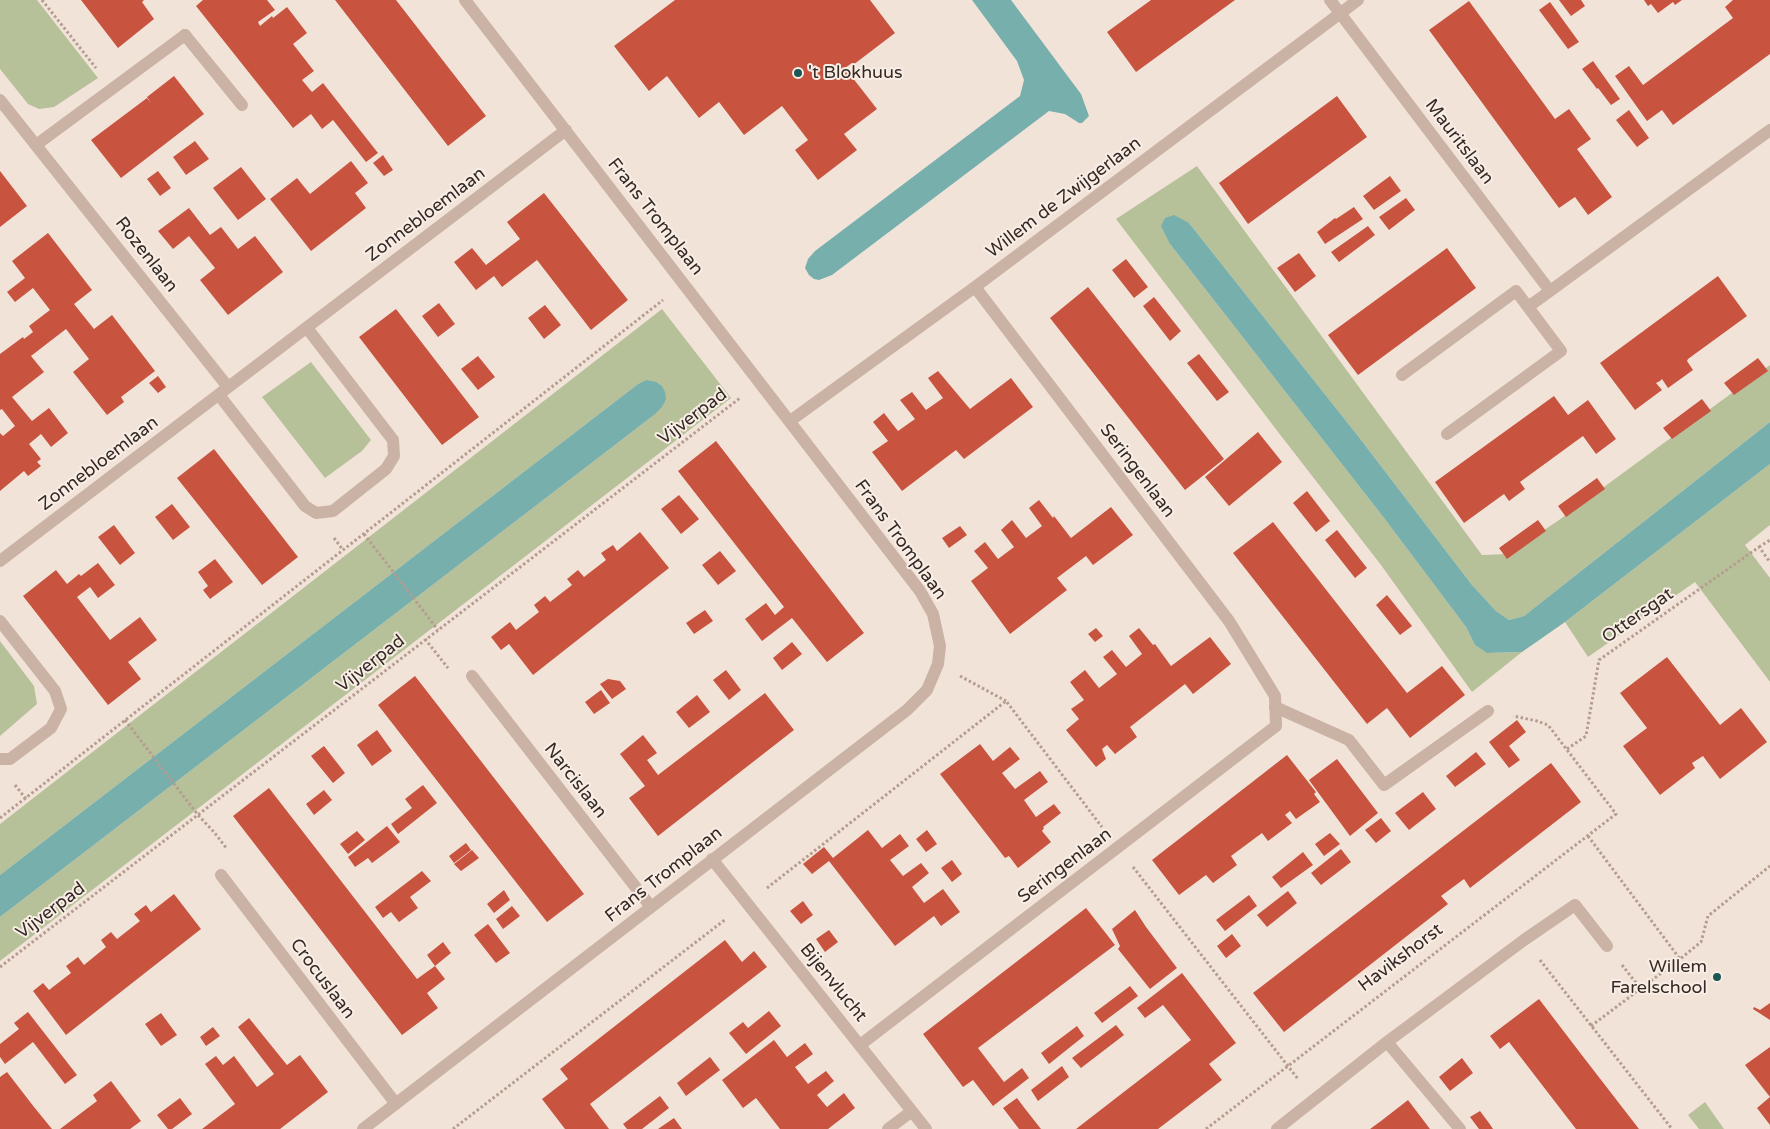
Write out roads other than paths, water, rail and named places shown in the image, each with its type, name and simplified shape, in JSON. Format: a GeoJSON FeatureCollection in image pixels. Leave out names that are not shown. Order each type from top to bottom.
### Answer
{"type":"FeatureCollection","features":[{"type":"Feature","properties":{"kind":"street","name":"Frans Tromplaan"},"geometry":{"type":"LineString","coordinates":[[363,1129],[907,710],[927,690],[938,664],[940,646],[933,614],[920,591],[465,0]]}},
{"type":"Feature","properties":{"kind":"street","name":"Mauritslaan"},"geometry":{"type":"LineString","coordinates":[[1330,0],[1550,291]]}},
{"type":"Feature","properties":{"kind":"street","name":"Willem de Zwijgerlaan"},"geometry":{"type":"LineString","coordinates":[[790,422],[975,287],[1358,0]]}},
{"type":"Feature","properties":{"kind":"street"},"geometry":{"type":"LineString","coordinates":[[36,145],[185,34],[242,105]]}},
{"type":"Feature","properties":{"kind":"street","name":"Rozenlaan"},"geometry":{"type":"LineString","coordinates":[[0,100],[224,391]]}},
{"type":"Feature","properties":{"kind":"street","name":"Zonnebloemlaan"},"geometry":{"type":"LineString","coordinates":[[0,561],[566,130]]}},
{"type":"Feature","properties":{"kind":"street"},"geometry":{"type":"LineString","coordinates":[[1528,307],[1770,130]]}},
{"type":"Feature","properties":{"kind":"street","name":"Seringenlaan"},"geometry":{"type":"LineString","coordinates":[[860,1045],[1276,726],[1275,696],[1229,621],[975,287]]}},
{"type":"Feature","properties":{"kind":"street"},"geometry":{"type":"LineString","coordinates":[[1402,375],[1516,291],[1561,351],[1447,434]]}},
{"type":"Feature","properties":{"kind":"street"},"geometry":{"type":"LineString","coordinates":[[224,391],[305,506],[316,514],[333,511],[386,469],[394,456],[392,440],[307,328]]}},
{"type":"Feature","properties":{"kind":"street"},"geometry":{"type":"LineString","coordinates":[[0,621],[55,691],[61,709],[51,728],[10,759],[0,758]]}},
{"type":"Feature","properties":{"kind":"street","name":"Narcislaan"},"geometry":{"type":"LineString","coordinates":[[472,676],[651,907]]}},
{"type":"Feature","properties":{"kind":"street"},"geometry":{"type":"LineString","coordinates":[[1275,707],[1349,740],[1384,785],[1488,711]]}},
{"type":"Feature","properties":{"kind":"street","name":"Bijenvlucht"},"geometry":{"type":"LineString","coordinates":[[712,859],[926,1129]]}},
{"type":"Feature","properties":{"kind":"street","name":"Crocuslaan"},"geometry":{"type":"LineString","coordinates":[[221,875],[396,1104]]}},
{"type":"Feature","properties":{"kind":"street"},"geometry":{"type":"LineString","coordinates":[[1277,1129],[1387,1042],[1524,940],[1575,905],[1607,946]]}},
{"type":"Feature","properties":{"kind":"street"},"geometry":{"type":"LineString","coordinates":[[1387,1042],[1460,1129]]}},
{"type":"Feature","properties":{"kind":"street"},"geometry":{"type":"LineString","coordinates":[[888,1129],[912,1110]]}},
{"type":"Feature","properties":{"kind":"water"},"geometry":{"type":"Polygon","coordinates":[[[972,0],[1011,0],[1081,94],[1089,116],[1082,123],[1079,123],[1065,114],[1049,111],[832,275],[819,280],[814,279],[805,268],[808,259],[815,251],[1020,96],[1024,80],[1017,61],[972,0]]]}},
{"type":"Feature","properties":{"kind":"water"},"geometry":{"type":"Polygon","coordinates":[[[1174,215],[1189,223],[1358,436],[1472,585],[1496,611],[1509,620],[1524,616],[1770,422],[1770,464],[1565,622],[1522,652],[1487,653],[1475,645],[1466,627],[1384,518],[1170,244],[1161,226],[1165,218],[1174,215]]]}},
{"type":"Feature","properties":{"kind":"water"},"geometry":{"type":"Polygon","coordinates":[[[646,380],[656,382],[662,386],[665,392],[666,399],[662,407],[654,415],[0,917],[0,875],[638,384],[646,380]]]}},
{"type":"Feature","properties":{"kind":"place","name":"'t Blokhuus"},"geometry":{"type":"Point","coordinates":[798,73]}},
{"type":"Feature","properties":{"kind":"place","name":"Willem Farelschool"},"geometry":{"type":"Point","coordinates":[1717,977]}}]}
